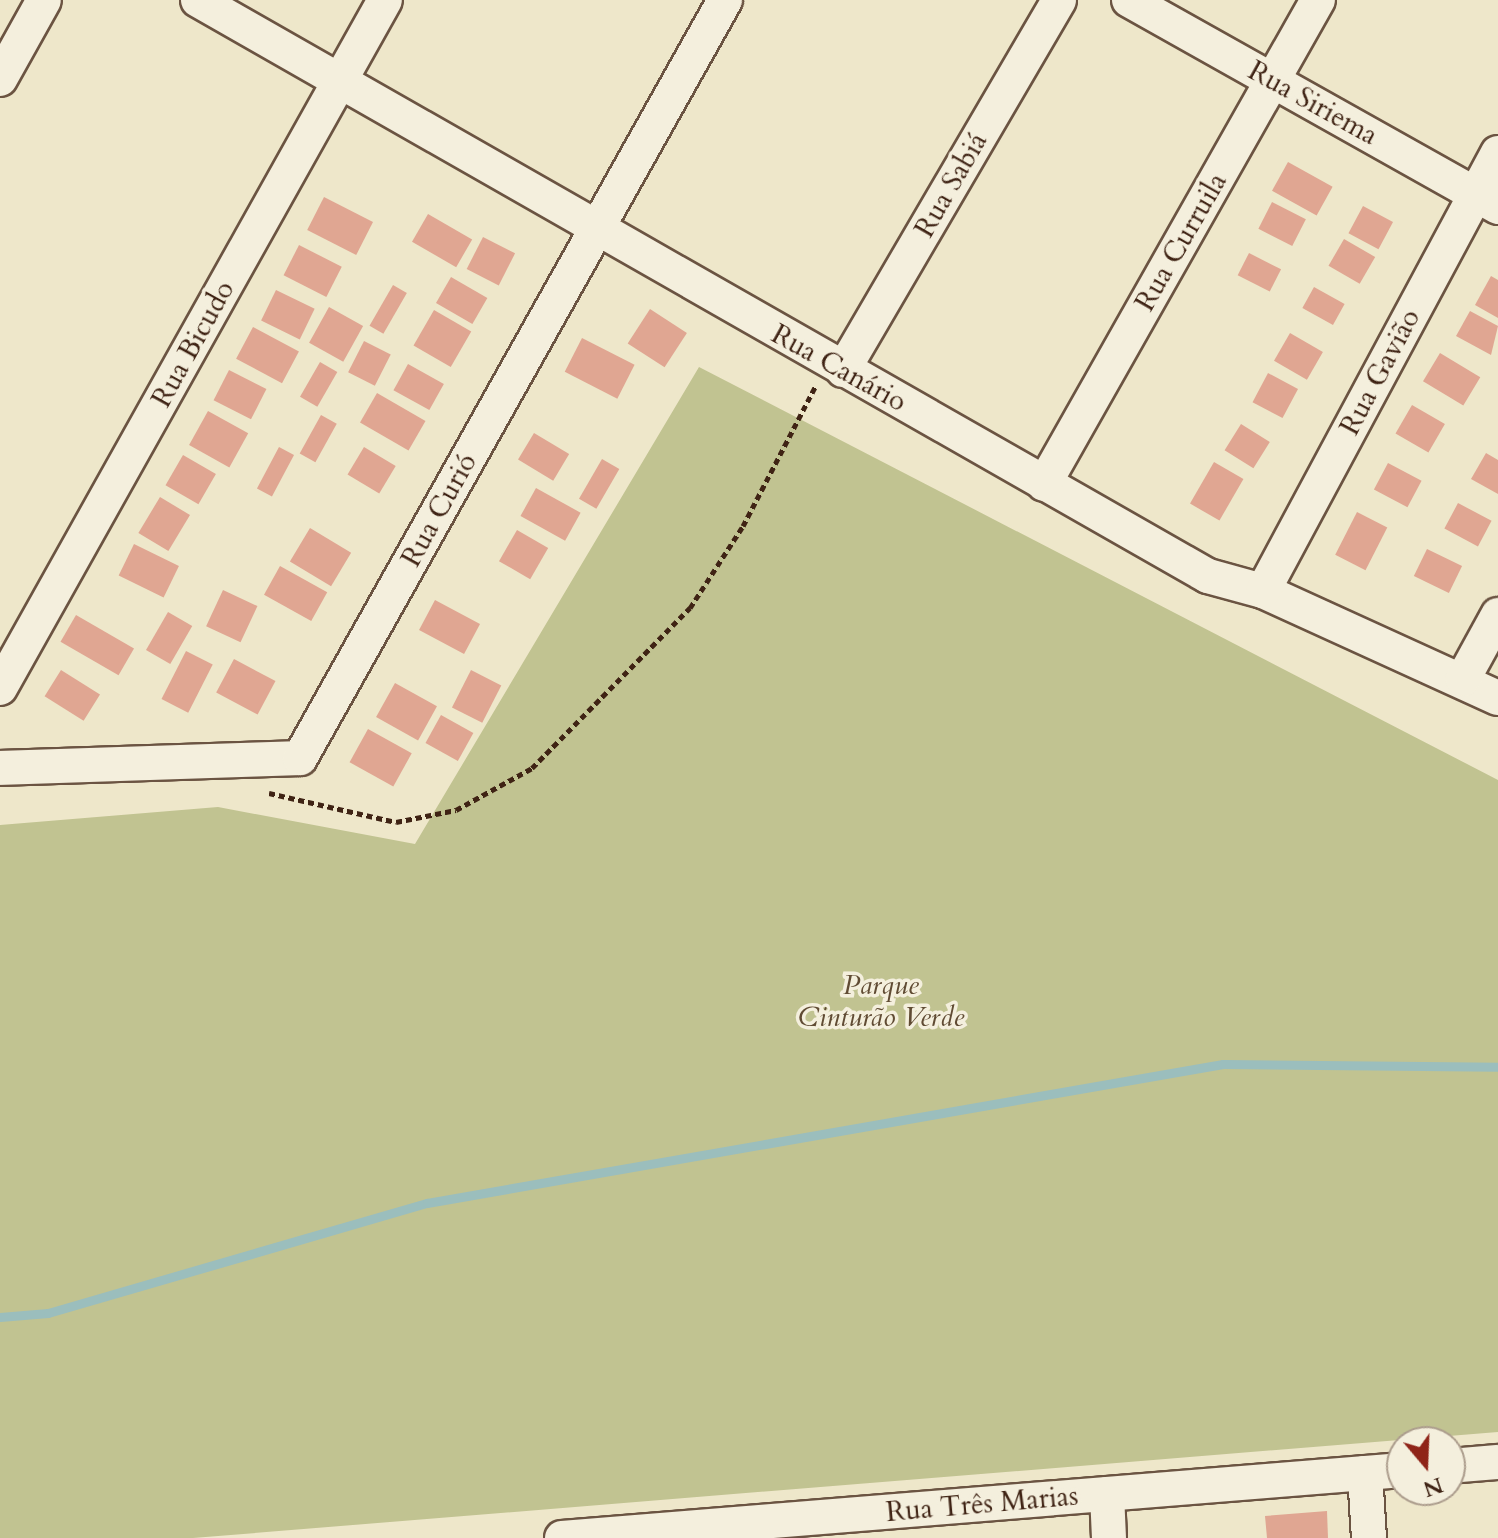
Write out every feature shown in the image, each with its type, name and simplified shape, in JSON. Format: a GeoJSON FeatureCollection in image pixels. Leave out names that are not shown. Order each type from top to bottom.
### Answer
{"type":"FeatureCollection","features":[{"type":"Feature","properties":{"kind":"street"},"geometry":{"type":"LineString","coordinates":[[0,79],[44,0]]}},
{"type":"Feature","properties":{"kind":"street","name":"Rua Canário"},"geometry":{"type":"LineString","coordinates":[[198,0],[595,231],[836,382],[1044,484],[1208,576],[1263,591],[1463,679],[1498,698]]}},
{"type":"Feature","properties":{"kind":"street","name":"Rua Bicudo"},"geometry":{"type":"LineString","coordinates":[[0,688],[385,0]]}},
{"type":"Feature","properties":{"kind":"street","name":"Rua Curió"},"geometry":{"type":"LineString","coordinates":[[0,768],[300,758],[725,0]]}},
{"type":"Feature","properties":{"kind":"street","name":"Rua Sabiá"},"geometry":{"type":"LineString","coordinates":[[836,382],[1059,0]]}},
{"type":"Feature","properties":{"kind":"street","name":"Rua Siriema"},"geometry":{"type":"LineString","coordinates":[[1129,0],[1486,200]]}},
{"type":"Feature","properties":{"kind":"street","name":"Rua Curruila"},"geometry":{"type":"LineString","coordinates":[[1044,484],[1318,0]]}},
{"type":"Feature","properties":{"kind":"street","name":"Rua Gavião"},"geometry":{"type":"LineString","coordinates":[[1263,591],[1486,200],[1498,153]]}},
{"type":"Feature","properties":{"kind":"street"},"geometry":{"type":"LineString","coordinates":[[1463,679],[1498,615]]}},
{"type":"Feature","properties":{"kind":"street"},"geometry":{"type":"LineString","coordinates":[[1466,1465],[1498,1462]]}},
{"type":"Feature","properties":{"kind":"street","name":"Rua Três Marias"},"geometry":{"type":"LineString","coordinates":[[564,1538],[828,1527],[1107,1494],[1386,1471]]}},
{"type":"Feature","properties":{"kind":"street"},"geometry":{"type":"LineString","coordinates":[[1365,1473],[1369,1538]]}},
{"type":"Feature","properties":{"kind":"street"},"geometry":{"type":"LineString","coordinates":[[1107,1494],[1109,1538]]}},
{"type":"Feature","properties":{"kind":"path"},"geometry":{"type":"LineString","coordinates":[[258,790],[396,822],[456,810],[532,768],[690,608],[743,526],[815,386],[836,382]]}},
{"type":"Feature","properties":{"kind":"green space","name":"Parque Cinturão Verde"},"geometry":{"type":"Polygon","coordinates":[[[699,367],[1498,780],[1498,1432],[1466,1435],[1466,1426],[1386,1426],[1386,1441],[193,1538],[0,1538],[0,825],[218,807],[415,844],[699,367]]]}},
{"type":"Feature","properties":{"kind":"building"},"geometry":{"type":"Polygon","coordinates":[[[1288,162],[1333,187],[1317,216],[1272,191],[1288,162]]]}},
{"type":"Feature","properties":{"kind":"building"},"geometry":{"type":"Polygon","coordinates":[[[324,197],[373,222],[356,255],[307,230],[324,197]]]}},
{"type":"Feature","properties":{"kind":"building"},"geometry":{"type":"Polygon","coordinates":[[[1272,202],[1306,219],[1292,246],[1258,229],[1272,202]]]}},
{"type":"Feature","properties":{"kind":"building"},"geometry":{"type":"Polygon","coordinates":[[[1363,206],[1393,222],[1378,249],[1348,233],[1363,206]]]}},
{"type":"Feature","properties":{"kind":"building"},"geometry":{"type":"Polygon","coordinates":[[[428,214],[472,240],[456,267],[412,242],[428,214]]]}},
{"type":"Feature","properties":{"kind":"building"},"geometry":{"type":"Polygon","coordinates":[[[483,237],[515,253],[499,285],[467,269],[483,237]]]}},
{"type":"Feature","properties":{"kind":"building"},"geometry":{"type":"Polygon","coordinates":[[[1344,239],[1375,257],[1360,284],[1328,266],[1344,239]]]}},
{"type":"Feature","properties":{"kind":"building"},"geometry":{"type":"Polygon","coordinates":[[[299,245],[342,267],[326,297],[284,275],[299,245]]]}},
{"type":"Feature","properties":{"kind":"building"},"geometry":{"type":"Polygon","coordinates":[[[1249,253],[1281,269],[1270,292],[1238,275],[1249,253]]]}},
{"type":"Feature","properties":{"kind":"building"},"geometry":{"type":"Polygon","coordinates":[[[1491,276],[1498,280],[1498,318],[1475,305],[1491,276]]]}},
{"type":"Feature","properties":{"kind":"building"},"geometry":{"type":"Polygon","coordinates":[[[451,277],[487,298],[472,324],[436,303],[451,277]]]}},
{"type":"Feature","properties":{"kind":"building"},"geometry":{"type":"Polygon","coordinates":[[[393,285],[407,293],[383,334],[370,326],[393,285]]]}},
{"type":"Feature","properties":{"kind":"building"},"geometry":{"type":"Polygon","coordinates":[[[1314,287],[1345,304],[1333,325],[1302,308],[1314,287]]]}},
{"type":"Feature","properties":{"kind":"building"},"geometry":{"type":"Polygon","coordinates":[[[276,290],[315,309],[300,339],[261,321],[276,290]]]}},
{"type":"Feature","properties":{"kind":"building"},"geometry":{"type":"Polygon","coordinates":[[[329,307],[363,326],[343,362],[309,343],[329,307]]]}},
{"type":"Feature","properties":{"kind":"building"},"geometry":{"type":"Polygon","coordinates":[[[650,309],[687,333],[665,367],[628,343],[650,309]]]}},
{"type":"Feature","properties":{"kind":"building"},"geometry":{"type":"Polygon","coordinates":[[[434,310],[471,332],[451,367],[414,346],[434,310]]]}},
{"type":"Feature","properties":{"kind":"building"},"geometry":{"type":"Polygon","coordinates":[[[1470,311],[1498,326],[1491,355],[1456,336],[1470,311]]]}},
{"type":"Feature","properties":{"kind":"building"},"geometry":{"type":"Polygon","coordinates":[[[253,327],[299,351],[282,383],[236,359],[253,327]]]}},
{"type":"Feature","properties":{"kind":"building"},"geometry":{"type":"Polygon","coordinates":[[[1290,333],[1323,352],[1307,380],[1274,361],[1290,333]]]}},
{"type":"Feature","properties":{"kind":"building"},"geometry":{"type":"Polygon","coordinates":[[[582,338],[635,365],[617,399],[565,372],[582,338]]]}},
{"type":"Feature","properties":{"kind":"building"},"geometry":{"type":"Polygon","coordinates":[[[364,341],[391,355],[375,386],[348,372],[364,341]]]}},
{"type":"Feature","properties":{"kind":"building"},"geometry":{"type":"Polygon","coordinates":[[[1440,353],[1480,377],[1463,405],[1423,381],[1440,353]]]}},
{"type":"Feature","properties":{"kind":"building"},"geometry":{"type":"Polygon","coordinates":[[[320,362],[337,372],[317,407],[300,397],[320,362]]]}},
{"type":"Feature","properties":{"kind":"building"},"geometry":{"type":"Polygon","coordinates":[[[408,364],[444,384],[429,410],[393,390],[408,364]]]}},
{"type":"Feature","properties":{"kind":"building"},"geometry":{"type":"Polygon","coordinates":[[[229,370],[266,389],[251,419],[214,400],[229,370]]]}},
{"type":"Feature","properties":{"kind":"building"},"geometry":{"type":"Polygon","coordinates":[[[1268,373],[1298,389],[1283,418],[1253,402],[1268,373]]]}},
{"type":"Feature","properties":{"kind":"building"},"geometry":{"type":"Polygon","coordinates":[[[377,393],[425,421],[408,450],[360,422],[377,393]]]}},
{"type":"Feature","properties":{"kind":"building"},"geometry":{"type":"Polygon","coordinates":[[[1412,405],[1445,424],[1428,453],[1396,434],[1412,405]]]}},
{"type":"Feature","properties":{"kind":"building"},"geometry":{"type":"Polygon","coordinates":[[[208,411],[248,433],[229,467],[189,445],[208,411]]]}},
{"type":"Feature","properties":{"kind":"building"},"geometry":{"type":"Polygon","coordinates":[[[321,415],[337,424],[315,462],[300,453],[321,415]]]}},
{"type":"Feature","properties":{"kind":"building"},"geometry":{"type":"Polygon","coordinates":[[[1241,424],[1270,442],[1253,468],[1225,450],[1241,424]]]}},
{"type":"Feature","properties":{"kind":"building"},"geometry":{"type":"Polygon","coordinates":[[[534,433],[569,454],[553,481],[518,460],[534,433]]]}},
{"type":"Feature","properties":{"kind":"building"},"geometry":{"type":"Polygon","coordinates":[[[279,447],[294,455],[272,496],[257,488],[279,447]]]}},
{"type":"Feature","properties":{"kind":"building"},"geometry":{"type":"Polygon","coordinates":[[[364,447],[396,466],[379,493],[348,474],[364,447]]]}},
{"type":"Feature","properties":{"kind":"building"},"geometry":{"type":"Polygon","coordinates":[[[1486,453],[1498,460],[1498,494],[1471,479],[1486,453]]]}},
{"type":"Feature","properties":{"kind":"building"},"geometry":{"type":"Polygon","coordinates":[[[183,455],[216,474],[198,504],[166,485],[183,455]]]}},
{"type":"Feature","properties":{"kind":"building"},"geometry":{"type":"Polygon","coordinates":[[[602,459],[619,469],[596,509],[579,499],[602,459]]]}},
{"type":"Feature","properties":{"kind":"building"},"geometry":{"type":"Polygon","coordinates":[[[1214,462],[1243,479],[1219,521],[1190,504],[1214,462]]]}},
{"type":"Feature","properties":{"kind":"building"},"geometry":{"type":"Polygon","coordinates":[[[1388,463],[1422,481],[1407,507],[1374,489],[1388,463]]]}},
{"type":"Feature","properties":{"kind":"building"},"geometry":{"type":"Polygon","coordinates":[[[536,488],[581,513],[565,541],[520,516],[536,488]]]}},
{"type":"Feature","properties":{"kind":"building"},"geometry":{"type":"Polygon","coordinates":[[[160,497],[190,515],[168,551],[138,533],[160,497]]]}},
{"type":"Feature","properties":{"kind":"building"},"geometry":{"type":"Polygon","coordinates":[[[1458,503],[1492,521],[1478,546],[1444,529],[1458,503]]]}},
{"type":"Feature","properties":{"kind":"building"},"geometry":{"type":"Polygon","coordinates":[[[1357,512],[1387,527],[1366,570],[1335,555],[1357,512]]]}},
{"type":"Feature","properties":{"kind":"building"},"geometry":{"type":"Polygon","coordinates":[[[310,528],[351,553],[331,586],[290,561],[310,528]]]}},
{"type":"Feature","properties":{"kind":"building"},"geometry":{"type":"Polygon","coordinates":[[[517,530],[548,548],[530,579],[499,561],[517,530]]]}},
{"type":"Feature","properties":{"kind":"building"},"geometry":{"type":"Polygon","coordinates":[[[134,544],[179,566],[164,597],[119,575],[134,544]]]}},
{"type":"Feature","properties":{"kind":"building"},"geometry":{"type":"Polygon","coordinates":[[[1427,549],[1462,566],[1449,593],[1414,576],[1427,549]]]}},
{"type":"Feature","properties":{"kind":"building"},"geometry":{"type":"Polygon","coordinates":[[[280,566],[327,592],[311,621],[264,595],[280,566]]]}},
{"type":"Feature","properties":{"kind":"building"},"geometry":{"type":"Polygon","coordinates":[[[223,590],[257,606],[241,642],[206,626],[223,590]]]}},
{"type":"Feature","properties":{"kind":"building"},"geometry":{"type":"Polygon","coordinates":[[[435,600],[480,624],[464,654],[419,630],[435,600]]]}},
{"type":"Feature","properties":{"kind":"building"},"geometry":{"type":"Polygon","coordinates":[[[168,612],[192,626],[170,664],[146,650],[168,612]]]}},
{"type":"Feature","properties":{"kind":"building"},"geometry":{"type":"Polygon","coordinates":[[[76,615],[134,648],[119,675],[60,642],[76,615]]]}},
{"type":"Feature","properties":{"kind":"building"},"geometry":{"type":"Polygon","coordinates":[[[186,651],[213,665],[188,713],[161,699],[186,651]]]}},
{"type":"Feature","properties":{"kind":"building"},"geometry":{"type":"Polygon","coordinates":[[[234,659],[275,681],[258,715],[216,693],[234,659]]]}},
{"type":"Feature","properties":{"kind":"building"},"geometry":{"type":"Polygon","coordinates":[[[61,670],[100,694],[84,721],[45,696],[61,670]]]}},
{"type":"Feature","properties":{"kind":"building"},"geometry":{"type":"Polygon","coordinates":[[[471,670],[501,685],[482,723],[452,707],[471,670]]]}},
{"type":"Feature","properties":{"kind":"building"},"geometry":{"type":"Polygon","coordinates":[[[395,683],[437,706],[418,740],[376,717],[395,683]]]}},
{"type":"Feature","properties":{"kind":"building"},"geometry":{"type":"Polygon","coordinates":[[[441,715],[473,733],[458,761],[425,743],[441,715]]]}},
{"type":"Feature","properties":{"kind":"building"},"geometry":{"type":"Polygon","coordinates":[[[368,729],[412,753],[393,786],[350,762],[368,729]]]}},
{"type":"Feature","properties":{"kind":"building"},"geometry":{"type":"Polygon","coordinates":[[[1327,1511],[1328,1538],[1267,1538],[1265,1516],[1327,1511]]]}},
{"type":"Feature","properties":{"kind":"waterway"},"geometry":{"type":"LineString","coordinates":[[0,1317],[48,1313],[427,1203],[1223,1064],[1498,1067]]}}]}
